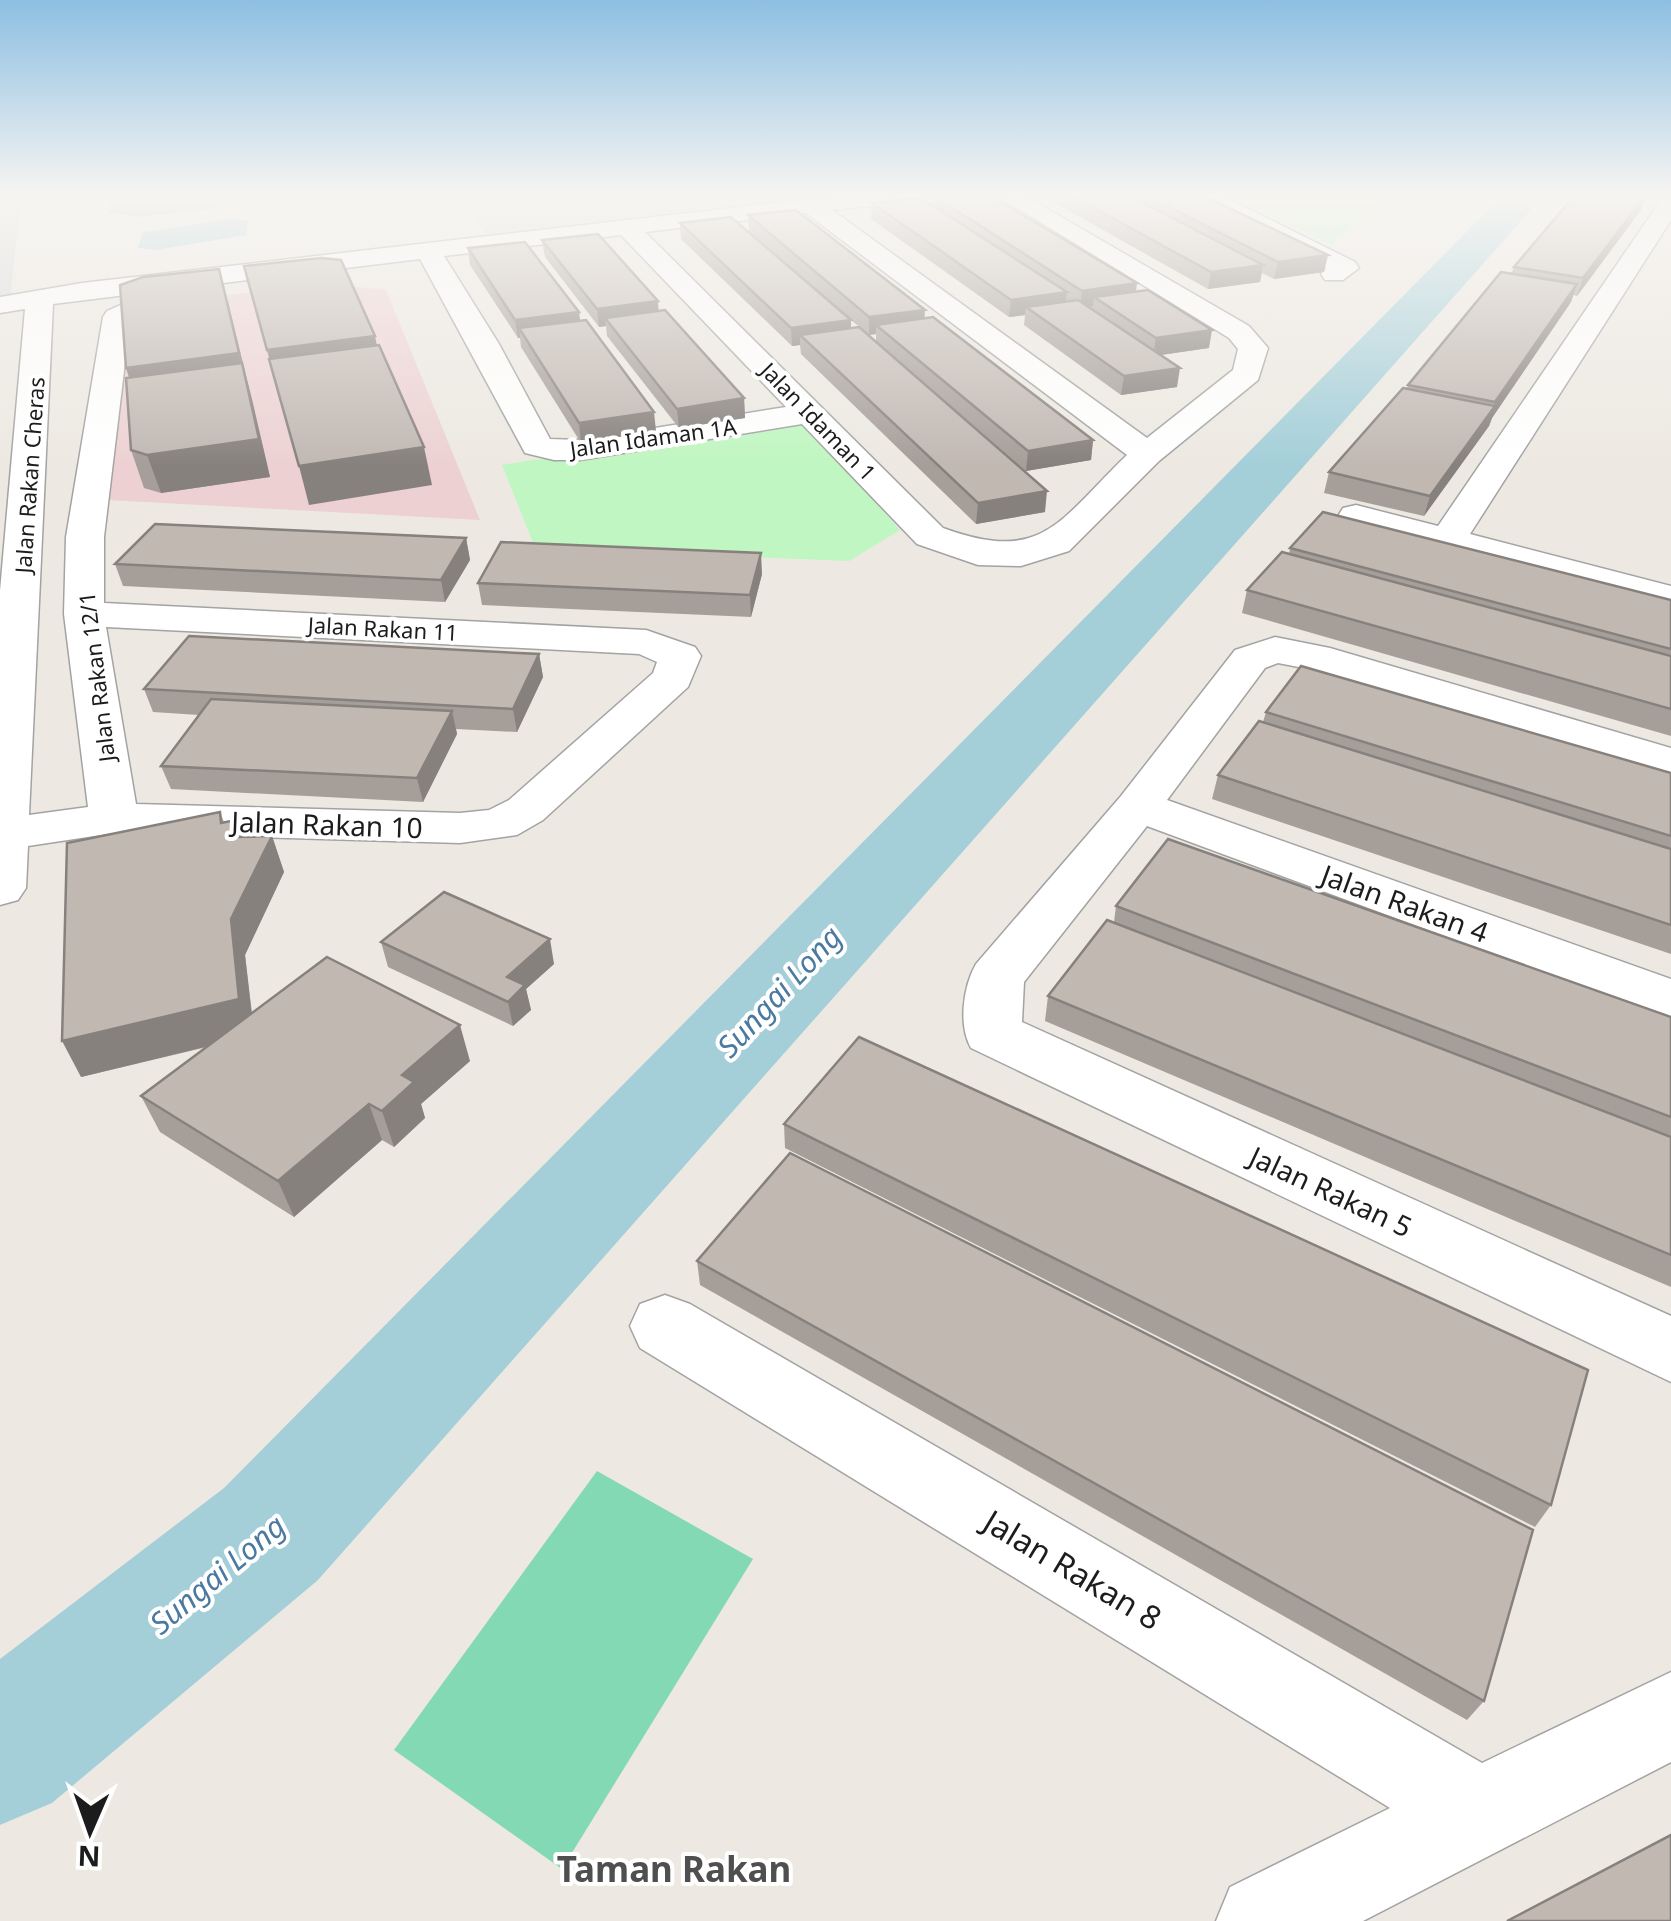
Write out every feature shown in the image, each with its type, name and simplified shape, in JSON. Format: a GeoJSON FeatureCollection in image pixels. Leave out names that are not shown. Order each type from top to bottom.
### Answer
{"type":"FeatureCollection","features":[{"type":"Feature","properties":{"kind":"street"},"geometry":{"type":"LineString","coordinates":[[0,305],[130,286]]}},
{"type":"Feature","properties":{"kind":"street","name":"Jalan Idaman 1A"},"geometry":{"type":"LineString","coordinates":[[449,286],[537,446],[580,450],[810,413]]}},
{"type":"Feature","properties":{"kind":"street","name":"Jalan Idaman 1"},"geometry":{"type":"LineString","coordinates":[[684,286],[930,536],[978,554],[1021,556],[1056,543],[1147,454]]}},
{"type":"Feature","properties":{"kind":"street"},"geometry":{"type":"LineString","coordinates":[[919,286],[1147,454],[1247,374],[1253,348],[1239,332],[1161,286]]}},
{"type":"Feature","properties":{"kind":"street"},"geometry":{"type":"LineString","coordinates":[[1448,541],[1616,286]]}},
{"type":"Feature","properties":{"kind":"street","name":"Jalan Rakan Cheras"},"geometry":{"type":"LineString","coordinates":[[0,888],[21,441],[56,365],[39,301]]}},
{"type":"Feature","properties":{"kind":"street","name":"Jalan Rakan 12/1"},"geometry":{"type":"LineString","coordinates":[[114,818],[84,614],[85,538],[117,317],[153,301]]}},
{"type":"Feature","properties":{"kind":"street"},"geometry":{"type":"LineString","coordinates":[[56,365],[111,358]]}},
{"type":"Feature","properties":{"kind":"street"},"geometry":{"type":"LineString","coordinates":[[21,441],[99,444]]}},
{"type":"Feature","properties":{"kind":"street"},"geometry":{"type":"LineString","coordinates":[[1356,516],[1671,598]]}},
{"type":"Feature","properties":{"kind":"street","name":"Jalan Rakan 11"},"geometry":{"type":"LineString","coordinates":[[84,614],[646,642],[680,656],[674,678],[526,810]]}},
{"type":"Feature","properties":{"kind":"street"},"geometry":{"type":"LineString","coordinates":[[1138,806],[1250,659],[1275,650],[1315,657],[1671,763]]}},
{"type":"Feature","properties":{"kind":"street","name":"Jalan Rakan 4"},"geometry":{"type":"LineString","coordinates":[[1138,806],[1671,1000]]}},
{"type":"Feature","properties":{"kind":"street","name":"Jalan Rakan 5"},"geometry":{"type":"LineString","coordinates":[[1138,806],[996,978],[992,1032],[1671,1350]]}},
{"type":"Feature","properties":{"kind":"street","name":"Jalan Rakan 10"},"geometry":{"type":"LineString","coordinates":[[5,834],[114,818],[460,828],[500,824],[526,810]]}},
{"type":"Feature","properties":{"kind":"street","name":"Jalan Rakan 8"},"geometry":{"type":"LineString","coordinates":[[665,1326],[1480,1812]]}},
{"type":"Feature","properties":{"kind":"street"},"geometry":{"type":"LineString","coordinates":[[1264,1921],[1671,1715]]}},
{"type":"Feature","properties":{"kind":"shaded area"},"geometry":{"type":"Polygon","coordinates":[[[0,286],[12,286],[16,310],[0,312],[0,286]]]}},
{"type":"Feature","properties":{"kind":"shaded area"},"geometry":{"type":"Polygon","coordinates":[[[313,286],[386,290],[480,520],[107,500],[127,318],[162,302],[313,286]]]}},
{"type":"Feature","properties":{"kind":"green space"},"geometry":{"type":"Polygon","coordinates":[[[799,418],[900,530],[849,561],[535,548],[502,465],[799,418]]]}},
{"type":"Feature","properties":{"kind":"green space"},"geometry":{"type":"Polygon","coordinates":[[[597,1471],[753,1559],[562,1869],[394,1750],[597,1471]]]}},
{"type":"Feature","properties":{"kind":"building"},"geometry":{"type":"Polygon","coordinates":[[[120,286],[223,286],[239,353],[126,368],[120,286]]]}},
{"type":"Feature","properties":{"kind":"building"},"geometry":{"type":"Polygon","coordinates":[[[249,286],[352,286],[375,336],[267,350],[249,286]]]}},
{"type":"Feature","properties":{"kind":"building"},"geometry":{"type":"Polygon","coordinates":[[[493,286],[559,286],[579,312],[515,320],[493,286]]]}},
{"type":"Feature","properties":{"kind":"building"},"geometry":{"type":"Polygon","coordinates":[[[578,286],[644,286],[658,301],[597,309],[578,286]]]}},
{"type":"Feature","properties":{"kind":"building"},"geometry":{"type":"Polygon","coordinates":[[[746,286],[811,286],[851,320],[791,328],[746,286]]]}},
{"type":"Feature","properties":{"kind":"building"},"geometry":{"type":"Polygon","coordinates":[[[832,286],[894,286],[925,310],[869,317],[832,286]]]}},
{"type":"Feature","properties":{"kind":"building"},"geometry":{"type":"Polygon","coordinates":[[[990,286],[1057,286],[1067,292],[1011,300],[990,286]]]}},
{"type":"Feature","properties":{"kind":"building"},"geometry":{"type":"Polygon","coordinates":[[[1074,286],[1119,286],[1082,291],[1074,286]]]}},
{"type":"Feature","properties":{"kind":"building"},"geometry":{"type":"Polygon","coordinates":[[[1490,286],[1576,286],[1495,402],[1408,385],[1490,286]]]}},
{"type":"Feature","properties":{"kind":"building"},"geometry":{"type":"Polygon","coordinates":[[[1148,290],[1212,330],[1156,338],[1094,297],[1148,290]]]}},
{"type":"Feature","properties":{"kind":"building"},"geometry":{"type":"Polygon","coordinates":[[[1078,300],[1180,368],[1124,376],[1026,307],[1078,300]]]}},
{"type":"Feature","properties":{"kind":"building"},"geometry":{"type":"Polygon","coordinates":[[[665,310],[744,398],[677,409],[605,318],[665,310]]]}},
{"type":"Feature","properties":{"kind":"building"},"geometry":{"type":"Polygon","coordinates":[[[933,317],[1093,440],[1028,451],[876,325],[933,317]]]}},
{"type":"Feature","properties":{"kind":"building"},"geometry":{"type":"Polygon","coordinates":[[[586,320],[654,412],[579,423],[519,328],[586,320]]]}},
{"type":"Feature","properties":{"kind":"building"},"geometry":{"type":"Polygon","coordinates":[[[859,327],[1047,491],[978,503],[800,335],[859,327]]]}},
{"type":"Feature","properties":{"kind":"building"},"geometry":{"type":"Polygon","coordinates":[[[379,345],[424,447],[299,466],[269,359],[379,345]]]}},
{"type":"Feature","properties":{"kind":"building"},"geometry":{"type":"Polygon","coordinates":[[[242,363],[259,439],[147,455],[131,450],[126,378],[242,363]]]}},
{"type":"Feature","properties":{"kind":"building"},"geometry":{"type":"Polygon","coordinates":[[[1403,388],[1495,406],[1430,496],[1329,472],[1403,388]]]}},
{"type":"Feature","properties":{"kind":"building"},"geometry":{"type":"Polygon","coordinates":[[[1323,512],[1671,600],[1671,649],[1290,548],[1323,512]]]}},
{"type":"Feature","properties":{"kind":"building"},"geometry":{"type":"Polygon","coordinates":[[[155,524],[466,538],[441,580],[115,564],[155,524]]]}},
{"type":"Feature","properties":{"kind":"building"},"geometry":{"type":"Polygon","coordinates":[[[501,542],[761,553],[750,595],[478,583],[501,542]]]}},
{"type":"Feature","properties":{"kind":"building"},"geometry":{"type":"Polygon","coordinates":[[[1282,552],[1671,656],[1671,709],[1247,590],[1282,552]]]}},
{"type":"Feature","properties":{"kind":"building"},"geometry":{"type":"Polygon","coordinates":[[[189,636],[539,654],[513,709],[144,689],[189,636]]]}},
{"type":"Feature","properties":{"kind":"building"},"geometry":{"type":"Polygon","coordinates":[[[1301,666],[1671,773],[1671,836],[1266,712],[1301,666]]]}},
{"type":"Feature","properties":{"kind":"building"},"geometry":{"type":"Polygon","coordinates":[[[211,699],[452,711],[417,778],[161,766],[211,699]]]}},
{"type":"Feature","properties":{"kind":"building"},"geometry":{"type":"Polygon","coordinates":[[[1259,721],[1671,849],[1671,925],[1218,775],[1259,721]]]}},
{"type":"Feature","properties":{"kind":"building"},"geometry":{"type":"Polygon","coordinates":[[[220,812],[221,823],[236,820],[237,837],[272,836],[231,919],[239,999],[62,1041],[67,843],[220,812]]]}},
{"type":"Feature","properties":{"kind":"building"},"geometry":{"type":"Polygon","coordinates":[[[1168,839],[1671,1017],[1671,1117],[1116,906],[1168,839]]]}},
{"type":"Feature","properties":{"kind":"building"},"geometry":{"type":"Polygon","coordinates":[[[444,892],[550,939],[507,977],[525,985],[508,1002],[381,942],[444,892]]]}},
{"type":"Feature","properties":{"kind":"building"},"geometry":{"type":"Polygon","coordinates":[[[1107,920],[1671,1137],[1671,1255],[1048,996],[1107,920]]]}},
{"type":"Feature","properties":{"kind":"building"},"geometry":{"type":"Polygon","coordinates":[[[327,957],[460,1025],[402,1075],[414,1082],[382,1111],[369,1104],[278,1181],[141,1096],[327,957]]]}},
{"type":"Feature","properties":{"kind":"building"},"geometry":{"type":"Polygon","coordinates":[[[859,1037],[1588,1370],[1551,1505],[784,1124],[859,1037]]]}},
{"type":"Feature","properties":{"kind":"building"},"geometry":{"type":"Polygon","coordinates":[[[790,1153],[1533,1530],[1484,1701],[697,1261],[790,1153]]]}},
{"type":"Feature","properties":{"kind":"building"},"geometry":{"type":"Polygon","coordinates":[[[1671,1835],[1671,1921],[1507,1921],[1671,1835]]]}},
{"type":"Feature","properties":{"kind":"waterway","name":"Sungai Long"},"geometry":{"type":"LineString","coordinates":[[0,1751],[271,1534],[1440,286]]}},
{"type":"Feature","properties":{"kind":"district","name":"Taman Rakan"},"geometry":{"type":"Point","coordinates":[674,1868]}}]}
